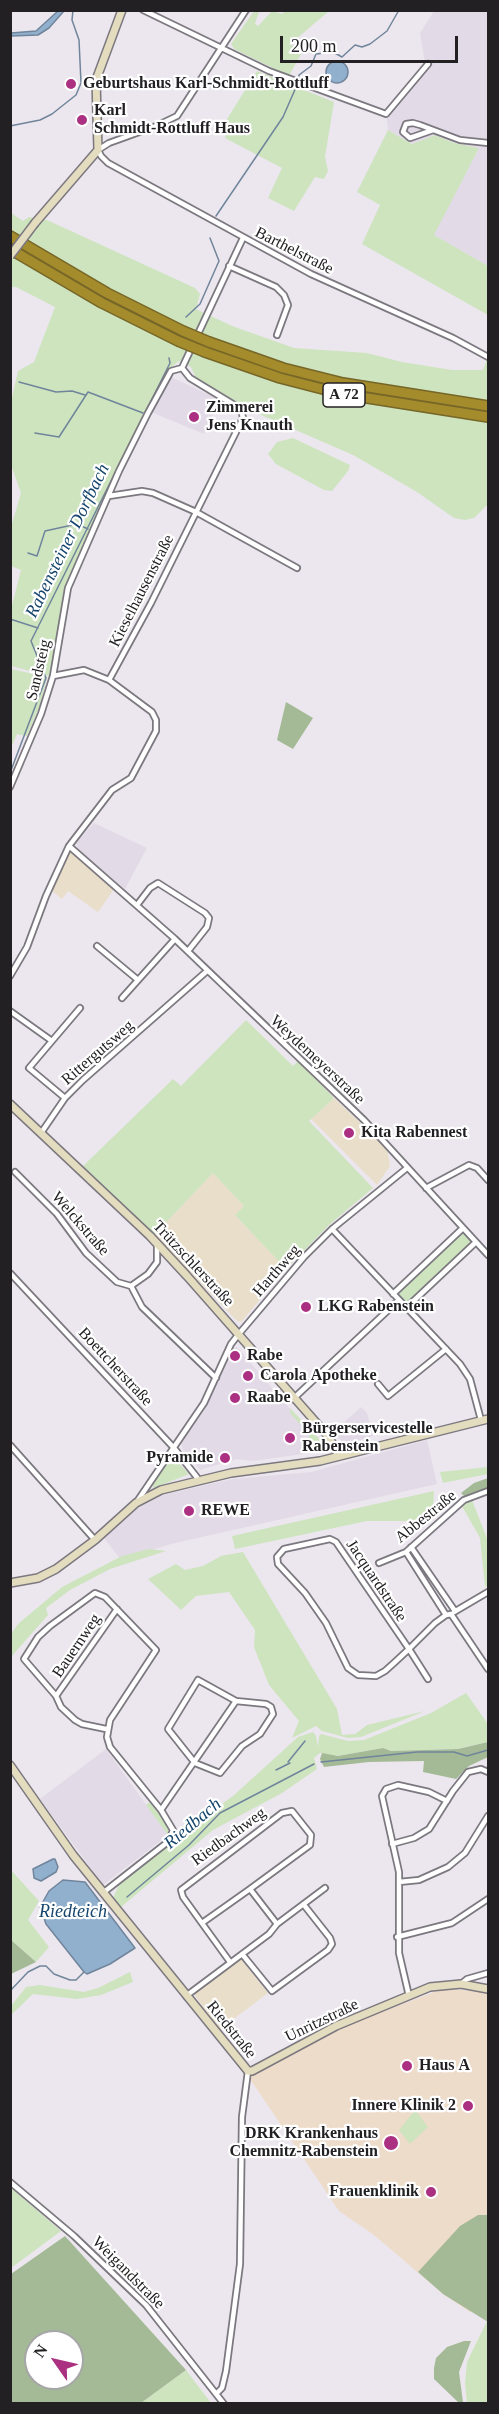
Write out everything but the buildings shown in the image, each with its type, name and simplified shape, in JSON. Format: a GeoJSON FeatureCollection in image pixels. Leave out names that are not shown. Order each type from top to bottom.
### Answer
{"type":"FeatureCollection","features":[{"type":"Feature","properties":{"kind":"highway","name":"A 72"},"geometry":{"type":"LineString","coordinates":[[10,236],[107,293],[209,342],[283,368],[342,383],[489,405]]}},
{"type":"Feature","properties":{"kind":"highway","name":"A 72"},"geometry":{"type":"LineString","coordinates":[[10,249],[102,303],[205,352],[280,378],[342,394],[405,406],[489,417]]}},
{"type":"Feature","properties":{"kind":"street"},"geometry":{"type":"LineString","coordinates":[[98,150],[96,81],[122,10]]}},
{"type":"Feature","properties":{"kind":"street"},"geometry":{"type":"LineString","coordinates":[[143,10],[298,82],[386,114],[428,64]]}},
{"type":"Feature","properties":{"kind":"street"},"geometry":{"type":"LineString","coordinates":[[10,256],[35,223],[98,150],[109,143],[172,120],[246,10]]}},
{"type":"Feature","properties":{"kind":"street"},"geometry":{"type":"LineString","coordinates":[[433,130],[410,138],[403,132],[406,124],[413,123],[471,143],[489,143]]}},
{"type":"Feature","properties":{"kind":"street","name":"Barthelstraße"},"geometry":{"type":"LineString","coordinates":[[98,150],[108,164],[243,238],[311,274],[453,338],[489,357]]}},
{"type":"Feature","properties":{"kind":"street"},"geometry":{"type":"LineString","coordinates":[[182,368],[243,238]]}},
{"type":"Feature","properties":{"kind":"street"},"geometry":{"type":"LineString","coordinates":[[229,266],[276,287],[284,295],[288,305],[277,335]]}},
{"type":"Feature","properties":{"kind":"street","name":"Sandsteig"},"geometry":{"type":"LineString","coordinates":[[10,787],[41,714],[53,676],[68,588],[109,496],[168,375],[174,369],[182,368]]}},
{"type":"Feature","properties":{"kind":"street","name":"Kieselhausenstraße"},"geometry":{"type":"LineString","coordinates":[[109,680],[244,415],[241,409],[190,378],[182,368]]}},
{"type":"Feature","properties":{"kind":"street"},"geometry":{"type":"LineString","coordinates":[[109,496],[142,491],[196,512],[297,567]]}},
{"type":"Feature","properties":{"kind":"street"},"geometry":{"type":"LineString","coordinates":[[10,976],[31,939],[46,896],[69,846],[112,790],[131,778],[156,731],[156,720],[152,712],[109,680],[84,670],[53,676]]}},
{"type":"Feature","properties":{"kind":"street","name":"Weydemeyerstraße"},"geometry":{"type":"LineString","coordinates":[[69,846],[188,951],[364,1120],[489,1255]]}},
{"type":"Feature","properties":{"kind":"street"},"geometry":{"type":"LineString","coordinates":[[136,905],[150,888],[158,884],[205,913],[209,918],[207,927],[188,951]]}},
{"type":"Feature","properties":{"kind":"street"},"geometry":{"type":"LineString","coordinates":[[122,998],[175,939]]}},
{"type":"Feature","properties":{"kind":"street"},"geometry":{"type":"LineString","coordinates":[[97,945],[138,980]]}},
{"type":"Feature","properties":{"kind":"street","name":"Rittergutsweg"},"geometry":{"type":"LineString","coordinates":[[80,1008],[29,1068],[65,1098],[207,971]]}},
{"type":"Feature","properties":{"kind":"street"},"geometry":{"type":"LineString","coordinates":[[10,1011],[52,1041]]}},
{"type":"Feature","properties":{"kind":"street"},"geometry":{"type":"LineString","coordinates":[[41,1133],[65,1098]]}},
{"type":"Feature","properties":{"kind":"street","name":"Trützschlerstraße"},"geometry":{"type":"LineString","coordinates":[[10,1104],[157,1244],[328,1436],[339,1456]]}},
{"type":"Feature","properties":{"kind":"street"},"geometry":{"type":"LineString","coordinates":[[426,1188],[469,1165],[477,1168],[489,1180]]}},
{"type":"Feature","properties":{"kind":"street","name":"Harthweg"},"geometry":{"type":"LineString","coordinates":[[136,1503],[204,1403],[228,1350],[238,1335],[304,1257],[332,1229],[407,1168]]}},
{"type":"Feature","properties":{"kind":"street","name":"Welckstraße"},"geometry":{"type":"LineString","coordinates":[[15,1172],[57,1214],[86,1252],[117,1282],[131,1286],[142,1307],[216,1378]]}},
{"type":"Feature","properties":{"kind":"street"},"geometry":{"type":"LineString","coordinates":[[393,1294],[463,1228]]}},
{"type":"Feature","properties":{"kind":"street"},"geometry":{"type":"LineString","coordinates":[[10,1583],[38,1578],[56,1569],[95,1540],[136,1503],[155,1492],[231,1473],[303,1465],[485,1420],[470,1379],[460,1364],[332,1229]]}},
{"type":"Feature","properties":{"kind":"street"},"geometry":{"type":"LineString","coordinates":[[406,1308],[476,1242]]}},
{"type":"Feature","properties":{"kind":"street"},"geometry":{"type":"LineString","coordinates":[[131,1286],[148,1274],[157,1262],[157,1244]]}},
{"type":"Feature","properties":{"kind":"street","name":"Boettcherstraße"},"geometry":{"type":"LineString","coordinates":[[10,1273],[174,1448],[199,1480]]}},
{"type":"Feature","properties":{"kind":"street"},"geometry":{"type":"LineString","coordinates":[[293,1399],[399,1300]]}},
{"type":"Feature","properties":{"kind":"street"},"geometry":{"type":"LineString","coordinates":[[378,1384],[388,1396],[446,1349]]}},
{"type":"Feature","properties":{"kind":"street"},"geometry":{"type":"LineString","coordinates":[[10,1445],[95,1540]]}},
{"type":"Feature","properties":{"kind":"street","name":"Abbestraße"},"geometry":{"type":"LineString","coordinates":[[379,1563],[406,1552],[464,1500],[489,1491]]}},
{"type":"Feature","properties":{"kind":"street","name":"Jacquardstraße"},"geometry":{"type":"LineString","coordinates":[[428,1679],[409,1649],[333,1540],[284,1549],[279,1552],[278,1564],[305,1593],[321,1616],[340,1655],[358,1675],[376,1676],[385,1671],[409,1649],[451,1613],[489,1592]]}},
{"type":"Feature","properties":{"kind":"street"},"geometry":{"type":"LineString","coordinates":[[411,1547],[451,1613]]}},
{"type":"Feature","properties":{"kind":"street"},"geometry":{"type":"LineString","coordinates":[[406,1552],[489,1669]]}},
{"type":"Feature","properties":{"kind":"street","name":"Bauernweg"},"geometry":{"type":"LineString","coordinates":[[95,1593],[105,1597],[156,1650],[106,1729],[82,1724],[75,1720],[58,1704],[56,1696],[24,1662],[26,1654],[50,1626],[95,1593]]}},
{"type":"Feature","properties":{"kind":"street","name":"Bauernweg"},"geometry":{"type":"LineString","coordinates":[[56,1696],[117,1609]]}},
{"type":"Feature","properties":{"kind":"street"},"geometry":{"type":"LineString","coordinates":[[198,1680],[236,1701],[266,1704],[271,1707],[273,1714],[260,1734],[242,1746],[220,1773],[195,1763],[168,1730],[198,1680]]}},
{"type":"Feature","properties":{"kind":"street"},"geometry":{"type":"LineString","coordinates":[[161,1810],[236,1701]]}},
{"type":"Feature","properties":{"kind":"street"},"geometry":{"type":"LineString","coordinates":[[104,1892],[169,1842],[173,1830],[161,1810],[110,1747],[106,1729]]}},
{"type":"Feature","properties":{"kind":"street","name":"Riedstraße"},"geometry":{"type":"LineString","coordinates":[[10,1765],[73,1855],[248,2071],[242,2117],[240,2264],[226,2371],[222,2388],[217,2393]]}},
{"type":"Feature","properties":{"kind":"street"},"geometry":{"type":"LineString","coordinates":[[392,1844],[423,1833],[468,1772],[481,1769],[489,1772]]}},
{"type":"Feature","properties":{"kind":"street"},"geometry":{"type":"LineString","coordinates":[[410,1996],[397,1937],[399,1882],[382,1796],[386,1789],[398,1785],[429,1792],[447,1801]]}},
{"type":"Feature","properties":{"kind":"street","name":"Riedbachweg"},"geometry":{"type":"LineString","coordinates":[[202,1923],[310,1845],[311,1835],[292,1811],[282,1813],[181,1890],[183,1897],[230,1962]]}},
{"type":"Feature","properties":{"kind":"street"},"geometry":{"type":"LineString","coordinates":[[399,1882],[419,1880],[448,1867],[465,1853],[489,1816]]}},
{"type":"Feature","properties":{"kind":"street"},"geometry":{"type":"LineString","coordinates":[[186,1996],[269,1934],[277,1924],[325,1888]]}},
{"type":"Feature","properties":{"kind":"street"},"geometry":{"type":"LineString","coordinates":[[250,1889],[277,1924]]}},
{"type":"Feature","properties":{"kind":"street"},"geometry":{"type":"LineString","coordinates":[[397,1937],[452,1923],[489,1899]]}},
{"type":"Feature","properties":{"kind":"street"},"geometry":{"type":"LineString","coordinates":[[242,1954],[272,1991],[328,1950],[332,1944],[330,1938],[304,1905]]}},
{"type":"Feature","properties":{"kind":"street"},"geometry":{"type":"LineString","coordinates":[[461,1984],[467,1979],[489,1973]]}},
{"type":"Feature","properties":{"kind":"street","name":"Unritzstraße"},"geometry":{"type":"LineString","coordinates":[[248,2071],[252,2072],[336,2026],[430,1987],[461,1984],[489,1989]]}},
{"type":"Feature","properties":{"kind":"street","name":"Weigandstraße"},"geometry":{"type":"LineString","coordinates":[[10,2182],[74,2236],[146,2305],[217,2393]]}},
{"type":"Feature","properties":{"kind":"street"},"geometry":{"type":"LineString","coordinates":[[217,2393],[224,2403]]}},
{"type":"Feature","properties":{"kind":"shaded area"},"geometry":{"type":"Polygon","coordinates":[[[434,11],[488,11],[488,266],[433,235],[479,148],[454,143],[435,135],[413,144],[388,130],[386,113],[425,64],[420,33],[434,11]]]}},
{"type":"Feature","properties":{"kind":"shaded area"},"geometry":{"type":"Polygon","coordinates":[[[169,376],[220,400],[204,434],[151,412],[169,376]]]}},
{"type":"Feature","properties":{"kind":"shaded area"},"geometry":{"type":"Polygon","coordinates":[[[94,823],[147,848],[125,889],[78,850],[76,843],[94,823]]]}},
{"type":"Feature","properties":{"kind":"shaded area"},"geometry":{"type":"Polygon","coordinates":[[[71,852],[114,889],[98,912],[68,891],[62,899],[51,890],[68,853],[71,852]]]}},
{"type":"Feature","properties":{"kind":"shaded area","name":"Kita Rabennest"},"geometry":{"type":"Polygon","coordinates":[[[334,1098],[387,1148],[390,1166],[377,1185],[311,1119],[334,1098]]]}},
{"type":"Feature","properties":{"kind":"shaded area"},"geometry":{"type":"Polygon","coordinates":[[[213,1173],[244,1206],[235,1215],[286,1269],[241,1322],[237,1321],[154,1235],[213,1173]]]}},
{"type":"Feature","properties":{"kind":"shaded area"},"geometry":{"type":"Polygon","coordinates":[[[237,1347],[302,1423],[322,1442],[324,1451],[253,1461],[237,1459],[200,1470],[184,1452],[181,1443],[204,1411],[232,1349],[237,1347]]]}},
{"type":"Feature","properties":{"kind":"shaded area"},"geometry":{"type":"Polygon","coordinates":[[[361,1407],[367,1413],[373,1436],[344,1445],[334,1431],[361,1407]]]}},
{"type":"Feature","properties":{"kind":"shaded area"},"geometry":{"type":"Polygon","coordinates":[[[427,1440],[437,1484],[171,1544],[121,1560],[104,1538],[138,1508],[163,1495],[232,1479],[311,1472],[427,1440]]]}},
{"type":"Feature","properties":{"kind":"shaded area"},"geometry":{"type":"Polygon","coordinates":[[[106,1749],[168,1835],[103,1885],[40,1799],[106,1749]]]}},
{"type":"Feature","properties":{"kind":"shaded area"},"geometry":{"type":"Polygon","coordinates":[[[241,1959],[268,1993],[219,2030],[194,1994],[241,1959]]]}},
{"type":"Feature","properties":{"kind":"shaded area","name":"DRK Krankenhaus Chemnitz-Rabenstein"},"geometry":{"type":"Polygon","coordinates":[[[445,1988],[488,1993],[488,2306],[470,2312],[443,2294],[374,2235],[339,2211],[248,2076],[334,2030],[445,1988]]]}},
{"type":"Feature","properties":{"kind":"green space"},"geometry":{"type":"Polygon","coordinates":[[[254,11],[259,12],[255,24],[258,26],[272,11],[282,14],[285,11],[329,11],[289,45],[305,47],[289,76],[234,49],[231,44],[254,11]]]}},
{"type":"Feature","properties":{"kind":"green space"},"geometry":{"type":"Polygon","coordinates":[[[257,71],[334,102],[325,157],[328,171],[324,179],[315,177],[294,211],[268,198],[282,168],[225,138],[228,127],[227,119],[257,71]]]}},
{"type":"Feature","properties":{"kind":"green space"},"geometry":{"type":"Polygon","coordinates":[[[388,130],[412,144],[435,135],[454,143],[479,148],[434,235],[488,266],[488,315],[362,244],[380,205],[357,192],[388,130]]]}},
{"type":"Feature","properties":{"kind":"green space"},"geometry":{"type":"Polygon","coordinates":[[[11,213],[23,221],[29,217],[47,220],[195,288],[200,294],[196,309],[232,326],[294,348],[367,353],[402,362],[452,370],[483,370],[488,356],[488,504],[474,518],[465,520],[454,518],[417,492],[353,455],[252,411],[251,401],[243,405],[239,403],[196,378],[191,367],[179,361],[168,370],[144,413],[66,590],[49,676],[11,666],[11,609],[21,570],[11,566],[11,527],[21,493],[11,465],[11,402],[18,371],[34,362],[55,307],[16,287],[11,287],[11,213]]]}},
{"type":"Feature","properties":{"kind":"green space"},"geometry":{"type":"Polygon","coordinates":[[[293,438],[350,465],[332,491],[324,490],[276,464],[268,454],[277,442],[293,438]]]}},
{"type":"Feature","properties":{"kind":"green space"},"geometry":{"type":"Polygon","coordinates":[[[11,669],[47,677],[40,705],[27,736],[17,734],[11,748],[11,669]]]}},
{"type":"Feature","properties":{"kind":"green space"},"geometry":{"type":"Polygon","coordinates":[[[286,702],[313,718],[293,749],[277,740],[286,702]]]}},
{"type":"Feature","properties":{"kind":"green space"},"geometry":{"type":"Polygon","coordinates":[[[246,1020],[293,1066],[298,1061],[334,1098],[309,1121],[373,1188],[329,1225],[286,1269],[235,1215],[244,1206],[213,1173],[154,1235],[83,1166],[173,1079],[181,1086],[246,1020]]]}},
{"type":"Feature","properties":{"kind":"green space"},"geometry":{"type":"Polygon","coordinates":[[[280,1035],[339,1090],[389,1141],[278,1037],[280,1035]]]}},
{"type":"Feature","properties":{"kind":"green space"},"geometry":{"type":"Polygon","coordinates":[[[463,1228],[476,1242],[406,1308],[393,1294],[463,1228]]]}},
{"type":"Feature","properties":{"kind":"green space"},"geometry":{"type":"Polygon","coordinates":[[[290,1408],[322,1442],[324,1451],[313,1453],[309,1448],[309,1434],[290,1413],[290,1408]]]}},
{"type":"Feature","properties":{"kind":"green space"},"geometry":{"type":"Polygon","coordinates":[[[173,1457],[189,1474],[154,1488],[151,1484],[173,1457]]]}},
{"type":"Feature","properties":{"kind":"green space"},"geometry":{"type":"Polygon","coordinates":[[[488,1467],[488,1474],[443,1483],[440,1472],[488,1467]]]}},
{"type":"Feature","properties":{"kind":"green space"},"geometry":{"type":"Polygon","coordinates":[[[488,1478],[488,1489],[465,1497],[461,1493],[474,1483],[488,1478]]]}},
{"type":"Feature","properties":{"kind":"green space"},"geometry":{"type":"Polygon","coordinates":[[[434,1491],[433,1511],[416,1521],[367,1521],[235,1549],[232,1536],[434,1491]]]}},
{"type":"Feature","properties":{"kind":"green space"},"geometry":{"type":"Polygon","coordinates":[[[472,1500],[488,1541],[488,1585],[485,1587],[480,1538],[462,1506],[472,1500]]]}},
{"type":"Feature","properties":{"kind":"green space"},"geometry":{"type":"Polygon","coordinates":[[[149,1549],[166,1551],[110,1569],[70,1590],[46,1608],[48,1615],[11,1657],[11,1634],[18,1624],[62,1587],[122,1556],[149,1549]]]}},
{"type":"Feature","properties":{"kind":"green space"},"geometry":{"type":"Polygon","coordinates":[[[243,1552],[337,1709],[342,1735],[355,1734],[367,1725],[425,1711],[361,1737],[348,1738],[322,1731],[316,1726],[292,1738],[299,1721],[269,1685],[254,1647],[255,1630],[229,1592],[196,1596],[181,1610],[148,1579],[176,1564],[185,1570],[203,1566],[221,1556],[243,1552]]]}},
{"type":"Feature","properties":{"kind":"green space"},"geometry":{"type":"Polygon","coordinates":[[[466,1693],[488,1724],[488,1742],[457,1749],[391,1751],[383,1748],[338,1756],[320,1753],[314,1758],[317,1769],[282,1793],[213,1830],[121,1907],[113,1898],[119,1885],[171,1843],[182,1841],[204,1817],[233,1796],[298,1737],[313,1732],[318,1747],[321,1734],[348,1741],[364,1740],[431,1713],[466,1693]]]}},
{"type":"Feature","properties":{"kind":"green space"},"geometry":{"type":"Polygon","coordinates":[[[488,1742],[488,1757],[469,1766],[456,1779],[423,1772],[424,1761],[369,1762],[324,1767],[320,1759],[322,1753],[338,1756],[383,1748],[391,1751],[458,1749],[488,1742]]]}},
{"type":"Feature","properties":{"kind":"green space"},"geometry":{"type":"Polygon","coordinates":[[[150,1802],[168,1826],[168,1835],[146,1805],[150,1802]]]}},
{"type":"Feature","properties":{"kind":"green space"},"geometry":{"type":"Polygon","coordinates":[[[10,1869],[39,1901],[28,1920],[49,1947],[36,1962],[11,1940],[10,1869]]]}},
{"type":"Feature","properties":{"kind":"green space"},"geometry":{"type":"Polygon","coordinates":[[[11,1940],[36,1962],[11,1974],[11,1940]]]}},
{"type":"Feature","properties":{"kind":"green space"},"geometry":{"type":"Polygon","coordinates":[[[130,1972],[133,1982],[101,1995],[77,1999],[33,1994],[11,2015],[11,2006],[26,1987],[40,1985],[84,1992],[98,1988],[130,1972]]]}},
{"type":"Feature","properties":{"kind":"green space"},"geometry":{"type":"Polygon","coordinates":[[[415,2110],[428,2127],[410,2144],[399,2130],[415,2110]]]}},
{"type":"Feature","properties":{"kind":"green space"},"geometry":{"type":"Polygon","coordinates":[[[11,2188],[61,2231],[10,2268],[11,2188]]]}},
{"type":"Feature","properties":{"kind":"green space"},"geometry":{"type":"Polygon","coordinates":[[[478,2215],[488,2215],[488,2322],[443,2294],[418,2272],[460,2226],[478,2215]]]}},
{"type":"Feature","properties":{"kind":"green space"},"geometry":{"type":"Polygon","coordinates":[[[65,2236],[186,2370],[141,2403],[11,2403],[11,2274],[65,2236]]]}},
{"type":"Feature","properties":{"kind":"green space"},"geometry":{"type":"Polygon","coordinates":[[[487,2321],[488,2403],[467,2403],[465,2383],[467,2362],[487,2321]]]}},
{"type":"Feature","properties":{"kind":"green space"},"geometry":{"type":"Polygon","coordinates":[[[471,2341],[459,2372],[463,2402],[459,2403],[434,2379],[434,2368],[436,2358],[447,2347],[471,2341]]]}},
{"type":"Feature","properties":{"kind":"green space"},"geometry":{"type":"Polygon","coordinates":[[[186,2370],[211,2403],[141,2403],[186,2370]]]}},
{"type":"Feature","properties":{"kind":"water"},"geometry":{"type":"Polygon","coordinates":[[[58,11],[64,11],[49,28],[38,35],[11,36],[11,33],[36,31],[58,11]]]}},
{"type":"Feature","properties":{"kind":"water"},"geometry":{"type":"Polygon","coordinates":[[[337,61],[345,64],[348,72],[345,80],[337,83],[329,80],[326,72],[329,64],[337,61]]]}},
{"type":"Feature","properties":{"kind":"water"},"geometry":{"type":"Polygon","coordinates":[[[53,1859],[58,1867],[56,1872],[41,1881],[34,1878],[33,1869],[53,1859]]]}},
{"type":"Feature","properties":{"kind":"water","name":"Riedteich"},"geometry":{"type":"Polygon","coordinates":[[[63,1880],[85,1882],[135,1948],[110,1964],[87,1974],[84,1972],[46,1924],[40,1907],[49,1891],[63,1880]]]}},
{"type":"Feature","properties":{"kind":"waterway"},"geometry":{"type":"LineString","coordinates":[[10,126],[40,120],[52,114],[76,95],[81,83],[79,40],[72,20],[73,10]]}},
{"type":"Feature","properties":{"kind":"waterway","name":"Rabensteiner Dorfbach"},"geometry":{"type":"LineString","coordinates":[[298,80],[299,75],[311,66],[316,54],[333,52],[342,57],[355,45],[362,47],[370,44],[387,31],[399,10]]}},
{"type":"Feature","properties":{"kind":"waterway","name":"Rabensteiner Dorfbach"},"geometry":{"type":"LineString","coordinates":[[216,216],[283,117],[297,85]]}},
{"type":"Feature","properties":{"kind":"waterway","name":"Rabensteiner Dorfbach"},"geometry":{"type":"LineString","coordinates":[[186,317],[200,304],[219,261],[210,238]]}},
{"type":"Feature","properties":{"kind":"waterway","name":"Rabensteiner Dorfbach"},"geometry":{"type":"LineString","coordinates":[[10,773],[46,678],[31,641],[170,363],[169,358]]}},
{"type":"Feature","properties":{"kind":"waterway"},"geometry":{"type":"LineString","coordinates":[[19,382],[56,392],[72,391],[85,395]]}},
{"type":"Feature","properties":{"kind":"waterway"},"geometry":{"type":"LineString","coordinates":[[35,433],[59,437],[88,392],[143,413]]}},
{"type":"Feature","properties":{"kind":"waterway"},"geometry":{"type":"LineString","coordinates":[[28,553],[37,556],[45,531],[77,524],[88,529]]}},
{"type":"Feature","properties":{"kind":"waterway"},"geometry":{"type":"LineString","coordinates":[[10,619],[38,628]]}},
{"type":"Feature","properties":{"kind":"waterway"},"geometry":{"type":"LineString","coordinates":[[288,1762],[305,1741]]}},
{"type":"Feature","properties":{"kind":"waterway","name":"Riedbach"},"geometry":{"type":"LineString","coordinates":[[321,1762],[417,1752],[454,1752],[467,1756],[488,1750]]}},
{"type":"Feature","properties":{"kind":"waterway"},"geometry":{"type":"LineString","coordinates":[[276,1770],[290,1763]]}},
{"type":"Feature","properties":{"kind":"waterway","name":"Riedbach"},"geometry":{"type":"LineString","coordinates":[[127,1897],[189,1845],[220,1813],[314,1764]]}},
{"type":"Feature","properties":{"kind":"waterway","name":"Riedbach"},"geometry":{"type":"LineString","coordinates":[[10,1991],[28,1972],[40,1966],[46,1966],[54,1974],[70,1980],[76,1980],[84,1972]]}},
{"type":"Feature","properties":{"kind":"place","name":"Geburtshaus Karl-Schmidt-Rottluff"},"geometry":{"type":"Point","coordinates":[71,84]}},
{"type":"Feature","properties":{"kind":"place","name":"Karl Schmidt-Rottluff Haus"},"geometry":{"type":"Point","coordinates":[82,120]}},
{"type":"Feature","properties":{"kind":"place","name":"Zimmerei Jens Knauth"},"geometry":{"type":"Point","coordinates":[194,417]}},
{"type":"Feature","properties":{"kind":"place","name":"Kita Rabennest"},"geometry":{"type":"Point","coordinates":[349,1133]}},
{"type":"Feature","properties":{"kind":"place","name":"LKG Rabenstein"},"geometry":{"type":"Point","coordinates":[306,1307]}},
{"type":"Feature","properties":{"kind":"place","name":"Rabe"},"geometry":{"type":"Point","coordinates":[235,1356]}},
{"type":"Feature","properties":{"kind":"place","name":"Carola Apotheke"},"geometry":{"type":"Point","coordinates":[248,1376]}},
{"type":"Feature","properties":{"kind":"place","name":"Raabe"},"geometry":{"type":"Point","coordinates":[235,1398]}},
{"type":"Feature","properties":{"kind":"place","name":"Bürgerservicestelle Rabenstein"},"geometry":{"type":"Point","coordinates":[290,1438]}},
{"type":"Feature","properties":{"kind":"place","name":"Pyramide"},"geometry":{"type":"Point","coordinates":[225,1458]}},
{"type":"Feature","properties":{"kind":"place","name":"REWE"},"geometry":{"type":"Point","coordinates":[189,1511]}},
{"type":"Feature","properties":{"kind":"place","name":"Haus A"},"geometry":{"type":"Point","coordinates":[407,2066]}},
{"type":"Feature","properties":{"kind":"place","name":"Innere Klinik 2"},"geometry":{"type":"Point","coordinates":[468,2106]}},
{"type":"Feature","properties":{"kind":"place","name":"DRK Krankenhaus Chemnitz-Rabenstein"},"geometry":{"type":"Point","coordinates":[391,2143]}},
{"type":"Feature","properties":{"kind":"place","name":"Frauenklinik"},"geometry":{"type":"Point","coordinates":[431,2192]}}]}
